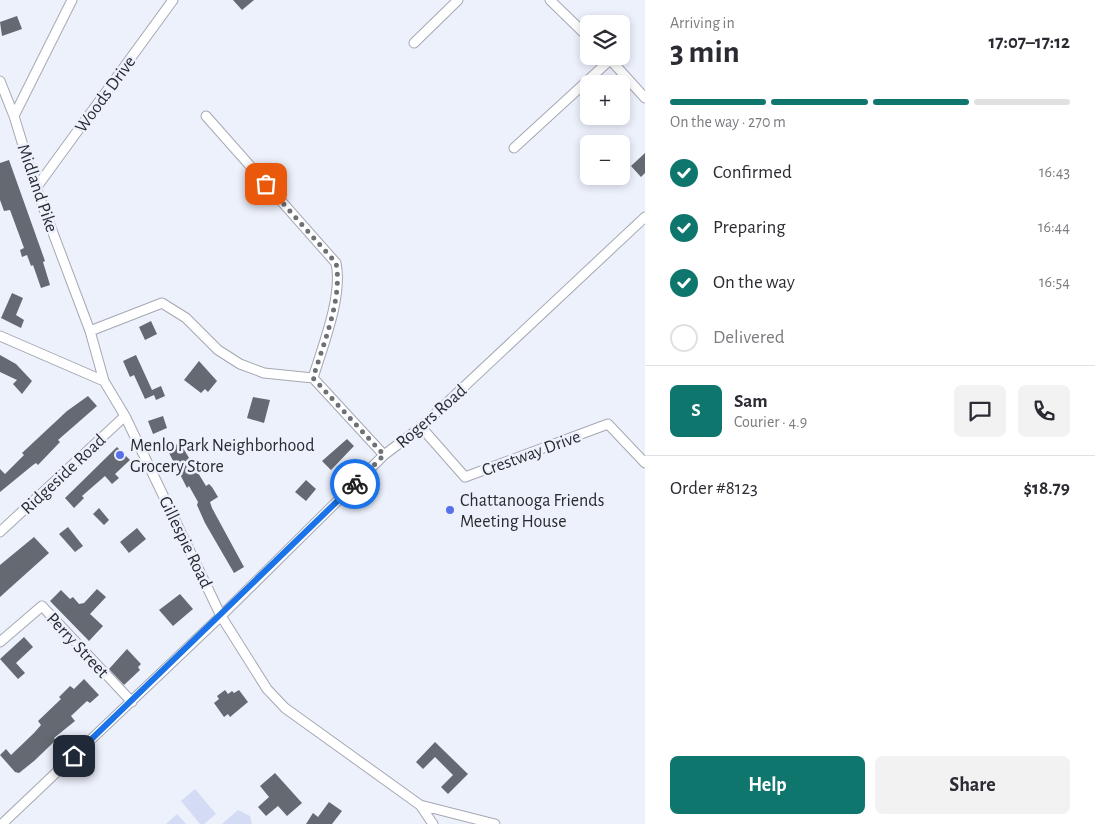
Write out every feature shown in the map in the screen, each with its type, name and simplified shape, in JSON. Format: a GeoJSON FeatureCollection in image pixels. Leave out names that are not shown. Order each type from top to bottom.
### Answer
{"type":"FeatureCollection","features":[{"type":"Feature","properties":{"kind":"street"},"geometry":{"type":"LineString","coordinates":[[14,116],[72,0]]}},
{"type":"Feature","properties":{"kind":"street","name":"Woods Drive"},"geometry":{"type":"LineString","coordinates":[[36,188],[173,0]]}},
{"type":"Feature","properties":{"kind":"street"},"geometry":{"type":"LineString","coordinates":[[414,43],[458,0]]}},
{"type":"Feature","properties":{"kind":"street"},"geometry":{"type":"LineString","coordinates":[[550,0],[580,29]]}},
{"type":"Feature","properties":{"kind":"street"},"geometry":{"type":"LineString","coordinates":[[514,148],[602,65]]}},
{"type":"Feature","properties":{"kind":"street"},"geometry":{"type":"LineString","coordinates":[[615,65],[645,98]]}},
{"type":"Feature","properties":{"kind":"street","name":"Midland Pike"},"geometry":{"type":"LineString","coordinates":[[0,81],[14,116],[36,188],[90,331],[104,381]]}},
{"type":"Feature","properties":{"kind":"street"},"geometry":{"type":"LineString","coordinates":[[206,116],[336,263],[339,276],[336,293],[313,378]]}},
{"type":"Feature","properties":{"kind":"street","name":"Rogers Road"},"geometry":{"type":"LineString","coordinates":[[2,824],[132,702],[384,455],[421,427],[645,217]]}},
{"type":"Feature","properties":{"kind":"street"},"geometry":{"type":"LineString","coordinates":[[90,331],[162,303],[186,318],[218,350],[240,364],[264,373],[313,378],[384,455]]}},
{"type":"Feature","properties":{"kind":"street"},"geometry":{"type":"LineString","coordinates":[[0,336],[104,381]]}},
{"type":"Feature","properties":{"kind":"street","name":"Gillespie Road"},"geometry":{"type":"LineString","coordinates":[[104,381],[125,416],[221,616],[267,689],[285,708],[420,805],[433,824]]}},
{"type":"Feature","properties":{"kind":"street","name":"Ridgeside Road"},"geometry":{"type":"LineString","coordinates":[[0,532],[125,416]]}},
{"type":"Feature","properties":{"kind":"street","name":"Crestway Drive"},"geometry":{"type":"LineString","coordinates":[[421,427],[465,477],[608,424],[645,464]]}},
{"type":"Feature","properties":{"kind":"street","name":"Perry Street"},"geometry":{"type":"LineString","coordinates":[[0,642],[42,606],[132,702]]}},
{"type":"Feature","properties":{"kind":"street"},"geometry":{"type":"LineString","coordinates":[[420,805],[495,824]]}},
{"type":"Feature","properties":{"kind":"shaded area"},"geometry":{"type":"Polygon","coordinates":[[[195,789],[216,814],[204,824],[200,824],[181,801],[195,789]]]}},
{"type":"Feature","properties":{"kind":"shaded area"},"geometry":{"type":"Polygon","coordinates":[[[238,810],[250,816],[252,824],[222,824],[238,810]]]}},
{"type":"Feature","properties":{"kind":"shaded area"},"geometry":{"type":"Polygon","coordinates":[[[177,814],[186,824],[166,824],[177,814]]]}},
{"type":"Feature","properties":{"kind":"building"},"geometry":{"type":"Polygon","coordinates":[[[233,0],[254,0],[242,10],[233,0]]]}},
{"type":"Feature","properties":{"kind":"building"},"geometry":{"type":"Polygon","coordinates":[[[17,16],[22,29],[2,36],[0,22],[17,16]]]}},
{"type":"Feature","properties":{"kind":"building"},"geometry":{"type":"Polygon","coordinates":[[[645,153],[645,173],[641,177],[631,166],[645,153]]]}},
{"type":"Feature","properties":{"kind":"building"},"geometry":{"type":"Polygon","coordinates":[[[9,160],[45,261],[43,262],[50,285],[41,288],[33,265],[31,266],[27,255],[22,257],[20,250],[24,248],[10,210],[4,211],[0,200],[0,163],[9,160]]]}},
{"type":"Feature","properties":{"kind":"building"},"geometry":{"type":"Polygon","coordinates":[[[12,293],[23,298],[16,315],[24,320],[21,328],[1,318],[12,293]]]}},
{"type":"Feature","properties":{"kind":"building"},"geometry":{"type":"Polygon","coordinates":[[[151,321],[157,334],[145,340],[139,327],[151,321]]]}},
{"type":"Feature","properties":{"kind":"building"},"geometry":{"type":"Polygon","coordinates":[[[0,355],[16,364],[32,381],[22,394],[13,384],[17,380],[0,372],[0,355]]]}},
{"type":"Feature","properties":{"kind":"building"},"geometry":{"type":"Polygon","coordinates":[[[136,355],[152,390],[161,386],[165,396],[156,400],[154,395],[145,399],[134,375],[130,377],[123,361],[136,355]]]}},
{"type":"Feature","properties":{"kind":"building"},"geometry":{"type":"Polygon","coordinates":[[[199,361],[217,381],[208,392],[205,389],[201,393],[184,380],[199,361]]]}},
{"type":"Feature","properties":{"kind":"building"},"geometry":{"type":"Polygon","coordinates":[[[88,396],[97,406],[58,440],[60,442],[38,465],[36,463],[33,465],[0,492],[0,469],[5,474],[24,455],[22,453],[67,411],[88,396]]]}},
{"type":"Feature","properties":{"kind":"building"},"geometry":{"type":"Polygon","coordinates":[[[253,397],[270,400],[264,423],[247,418],[253,397]]]}},
{"type":"Feature","properties":{"kind":"building"},"geometry":{"type":"Polygon","coordinates":[[[163,416],[167,428],[153,434],[148,421],[163,416]]]}},
{"type":"Feature","properties":{"kind":"building"},"geometry":{"type":"Polygon","coordinates":[[[347,439],[354,446],[331,470],[322,461],[347,439]]]}},
{"type":"Feature","properties":{"kind":"building"},"geometry":{"type":"Polygon","coordinates":[[[180,443],[206,486],[209,484],[218,497],[210,502],[212,508],[244,567],[234,573],[205,523],[197,505],[198,502],[189,486],[187,488],[167,449],[180,443]]]}},
{"type":"Feature","properties":{"kind":"building"},"geometry":{"type":"Polygon","coordinates":[[[117,447],[130,460],[115,474],[119,478],[112,484],[105,476],[82,496],[84,498],[74,508],[65,498],[117,447]]]}},
{"type":"Feature","properties":{"kind":"building"},"geometry":{"type":"Polygon","coordinates":[[[306,480],[316,489],[306,501],[295,492],[306,480]]]}},
{"type":"Feature","properties":{"kind":"building"},"geometry":{"type":"Polygon","coordinates":[[[99,508],[109,520],[104,525],[93,514],[99,508]]]}},
{"type":"Feature","properties":{"kind":"building"},"geometry":{"type":"Polygon","coordinates":[[[68,527],[83,546],[75,552],[59,534],[68,527]]]}},
{"type":"Feature","properties":{"kind":"building"},"geometry":{"type":"Polygon","coordinates":[[[137,528],[146,539],[129,553],[120,542],[137,528]]]}},
{"type":"Feature","properties":{"kind":"building"},"geometry":{"type":"Polygon","coordinates":[[[34,537],[49,553],[0,597],[0,565],[34,537]]]}},
{"type":"Feature","properties":{"kind":"building"},"geometry":{"type":"Polygon","coordinates":[[[97,589],[106,597],[90,614],[103,626],[89,641],[50,601],[61,590],[70,599],[73,597],[79,604],[84,603],[97,589]]]}},
{"type":"Feature","properties":{"kind":"building"},"geometry":{"type":"Polygon","coordinates":[[[180,594],[193,609],[173,626],[159,610],[180,594]]]}},
{"type":"Feature","properties":{"kind":"building"},"geometry":{"type":"Polygon","coordinates":[[[24,637],[33,647],[16,663],[25,673],[18,679],[0,659],[24,637]]]}},
{"type":"Feature","properties":{"kind":"building"},"geometry":{"type":"Polygon","coordinates":[[[127,649],[141,664],[138,667],[140,670],[124,685],[109,669],[127,649]]]}},
{"type":"Feature","properties":{"kind":"building"},"geometry":{"type":"Polygon","coordinates":[[[84,679],[99,695],[90,703],[87,701],[71,716],[75,721],[54,738],[56,740],[34,761],[19,773],[15,772],[0,755],[6,749],[11,755],[41,725],[38,721],[61,699],[59,697],[70,686],[74,689],[84,679]]]}},
{"type":"Feature","properties":{"kind":"building"},"geometry":{"type":"Polygon","coordinates":[[[225,690],[228,694],[239,690],[248,702],[230,717],[228,714],[224,717],[214,703],[219,699],[217,696],[225,690]]]}},
{"type":"Feature","properties":{"kind":"building"},"geometry":{"type":"Polygon","coordinates":[[[435,742],[468,774],[448,794],[441,787],[453,775],[435,757],[423,769],[416,762],[435,742]]]}},
{"type":"Feature","properties":{"kind":"building"},"geometry":{"type":"Polygon","coordinates":[[[275,773],[302,803],[287,816],[278,806],[266,816],[258,807],[269,797],[260,786],[275,773]]]}},
{"type":"Feature","properties":{"kind":"building"},"geometry":{"type":"Polygon","coordinates":[[[329,802],[342,811],[332,824],[306,824],[313,813],[318,817],[329,802]]]}},
{"type":"Feature","properties":{"kind":"way so far"},"geometry":{"type":"LineString","coordinates":[[266,184],[336,263],[339,276],[336,293],[313,378],[384,455],[355,484]]}},
{"type":"Feature","properties":{"kind":"place","name":"Menlo Park Neighborhood Grocery Store"},"geometry":{"type":"Point","coordinates":[120,455]}},
{"type":"Feature","properties":{"kind":"place","name":"Chattanooga Friends Meeting House"},"geometry":{"type":"Point","coordinates":[450,510]}},
{"type":"Feature","properties":{"kind":"route"},"geometry":{"type":"LineString","coordinates":[[74,756],[221,616],[355,484]]}}]}
